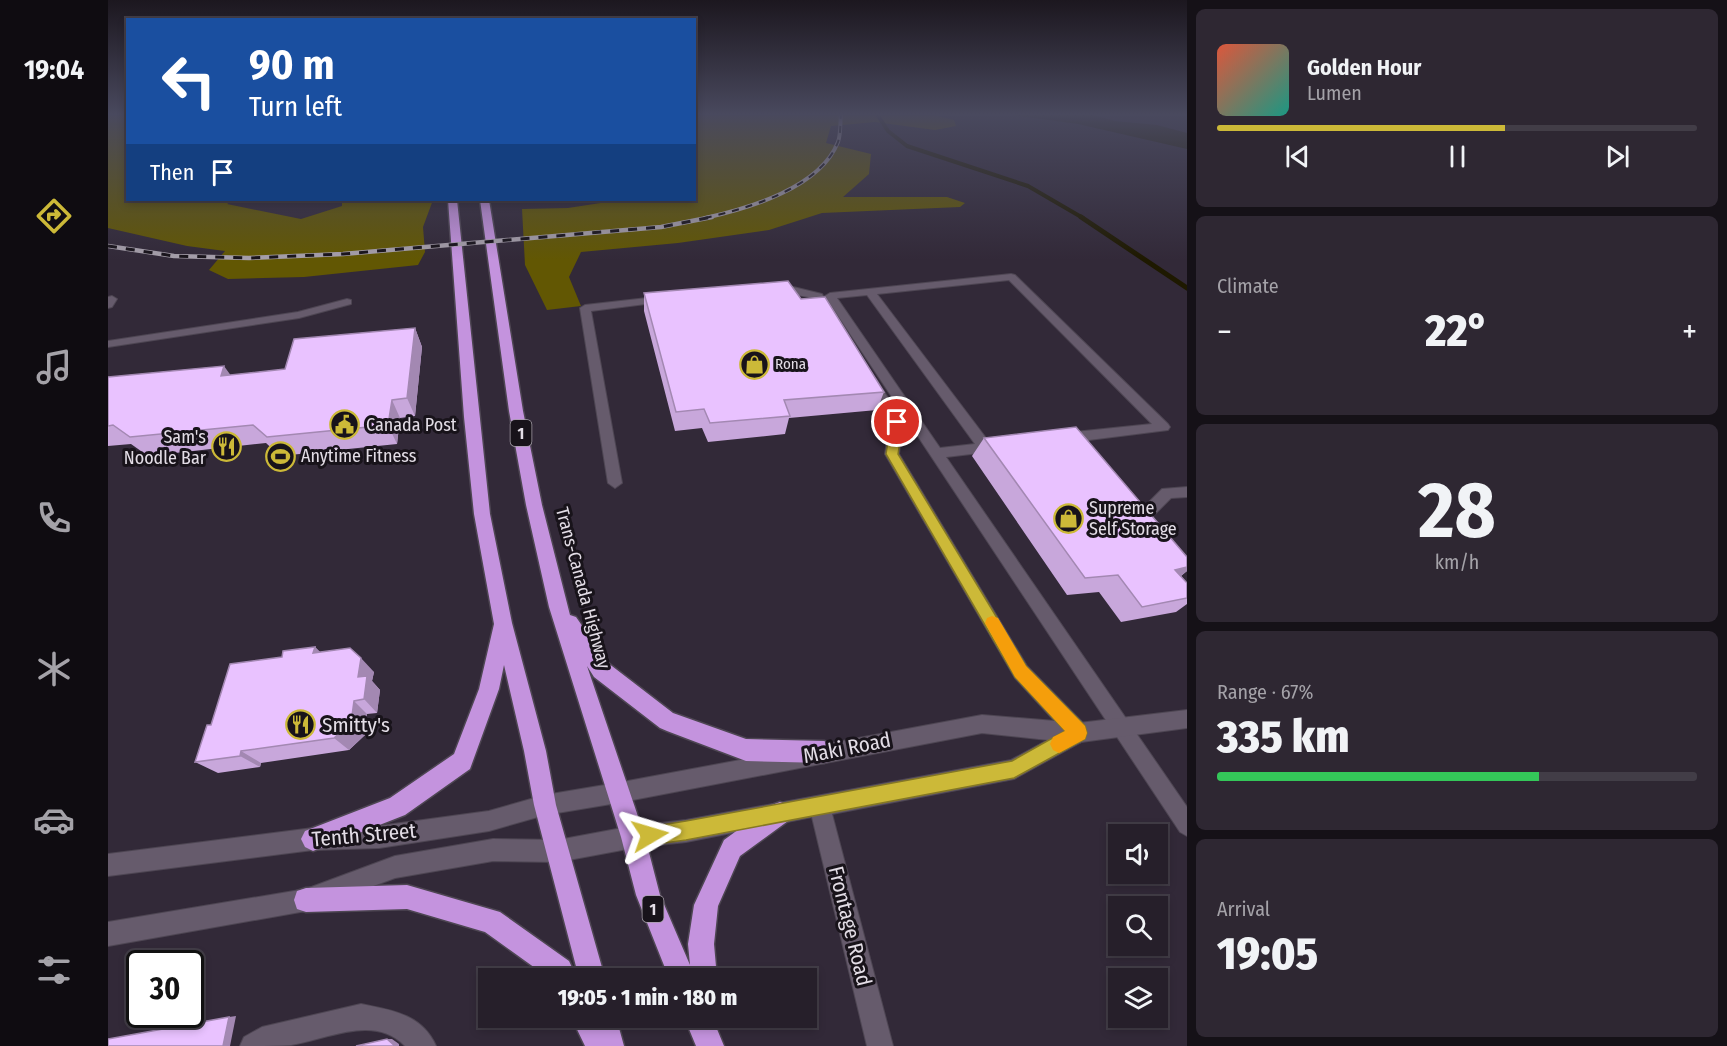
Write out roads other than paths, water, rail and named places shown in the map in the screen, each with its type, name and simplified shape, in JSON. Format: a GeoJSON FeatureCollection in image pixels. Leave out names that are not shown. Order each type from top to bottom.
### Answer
{"type":"FeatureCollection","features":[{"type":"Feature","properties":{"kind":"highway"},"geometry":{"type":"LineString","coordinates":[[452,201],[482,514],[503,622],[535,751],[545,805],[589,968]]}},
{"type":"Feature","properties":{"kind":"highway","name":"Trans-Canada Highway"},"geometry":{"type":"LineString","coordinates":[[484,201],[516,411],[534,505],[558,607],[633,837],[648,895],[678,968]]}},
{"type":"Feature","properties":{"kind":"highway"},"geometry":{"type":"LineString","coordinates":[[558,607],[601,670],[667,721],[746,750],[824,752]]}},
{"type":"Feature","properties":{"kind":"highway"},"geometry":{"type":"LineString","coordinates":[[313,839],[397,807],[462,761],[489,689],[503,622]]}},
{"type":"Feature","properties":{"kind":"highway"},"geometry":{"type":"LineString","coordinates":[[704,968],[701,944],[705,905],[732,848],[780,813]]}},
{"type":"Feature","properties":{"kind":"highway"},"geometry":{"type":"LineString","coordinates":[[306,900],[407,897],[491,921],[557,968]]}},
{"type":"Feature","properties":{"kind":"highway"},"geometry":{"type":"LineString","coordinates":[[591,1028],[600,1046]]}},
{"type":"Feature","properties":{"kind":"highway"},"geometry":{"type":"LineString","coordinates":[[605,1028],[610,1046]]}},
{"type":"Feature","properties":{"kind":"highway"},"geometry":{"type":"LineString","coordinates":[[703,1028],[711,1046]]}},
{"type":"Feature","properties":{"kind":"highway"},"geometry":{"type":"LineString","coordinates":[[709,1028],[711,1046]]}},
{"type":"Feature","properties":{"kind":"street"},"geometry":{"type":"LineString","coordinates":[[1057,439],[1163,427],[1011,277],[830,296],[1187,825]]}},
{"type":"Feature","properties":{"kind":"street"},"geometry":{"type":"LineString","coordinates":[[762,290],[785,288],[818,296],[854,354]]}},
{"type":"Feature","properties":{"kind":"street"},"geometry":{"type":"LineString","coordinates":[[869,291],[985,447]]}},
{"type":"Feature","properties":{"kind":"street"},"geometry":{"type":"LineString","coordinates":[[615,483],[585,308],[679,298]]}},
{"type":"Feature","properties":{"kind":"street"},"geometry":{"type":"LineString","coordinates":[[108,344],[299,315],[347,302]]}},
{"type":"Feature","properties":{"kind":"street"},"geometry":{"type":"LineString","coordinates":[[867,374],[897,422],[892,454],[1021,672],[1079,733]]}},
{"type":"Feature","properties":{"kind":"street"},"geometry":{"type":"LineString","coordinates":[[936,453],[1009,445]]}},
{"type":"Feature","properties":{"kind":"street"},"geometry":{"type":"LineString","coordinates":[[1152,538],[1138,522],[1167,493],[1187,492]]}},
{"type":"Feature","properties":{"kind":"street","name":"Maki Road"},"geometry":{"type":"LineString","coordinates":[[617,793],[670,785],[824,752],[982,724],[1079,733],[1187,719]]}},
{"type":"Feature","properties":{"kind":"street","name":"Maki Road"},"geometry":{"type":"LineString","coordinates":[[558,851],[633,837],[686,831],[1014,769],[1079,733]]}},
{"type":"Feature","properties":{"kind":"street","name":"Tenth Street"},"geometry":{"type":"LineString","coordinates":[[108,865],[313,839],[379,837],[489,821],[545,805],[617,793]]}},
{"type":"Feature","properties":{"kind":"street","name":"Frontage Road"},"geometry":{"type":"LineString","coordinates":[[820,806],[880,1046]]}},
{"type":"Feature","properties":{"kind":"street","name":"Tenth Street"},"geometry":{"type":"LineString","coordinates":[[108,934],[306,900],[395,867],[493,850],[558,851]]}},
{"type":"Feature","properties":{"kind":"street"},"geometry":{"type":"LineString","coordinates":[[253,1046],[262,1040],[361,1016],[402,1026],[423,1046]]}},
{"type":"Feature","properties":{"kind":"waterway"},"geometry":{"type":"LineString","coordinates":[[958,163],[1028,186],[1083,218]]}},
{"type":"Feature","properties":{"kind":"waterway"},"geometry":{"type":"LineString","coordinates":[[1081,217],[1187,288]]}},
{"type":"Feature","properties":{"kind":"railway"},"geometry":{"type":"LineString","coordinates":[[705,218],[762,202],[781,194],[800,184],[825,163]]}},
{"type":"Feature","properties":{"kind":"railway"},"geometry":{"type":"LineString","coordinates":[[108,246],[174,256],[249,258],[343,254],[661,227],[712,217]]}},
{"type":"Feature","properties":{"kind":"place","name":"Rona"},"geometry":{"type":"Point","coordinates":[754,364]}},
{"type":"Feature","properties":{"kind":"place","name":"Canada Post"},"geometry":{"type":"Point","coordinates":[345,425]}},
{"type":"Feature","properties":{"kind":"place","name":"Sam's Noodle Bar"},"geometry":{"type":"Point","coordinates":[227,447]}},
{"type":"Feature","properties":{"kind":"place","name":"Anytime Fitness"},"geometry":{"type":"Point","coordinates":[280,456]}},
{"type":"Feature","properties":{"kind":"place","name":"Supreme Self Storage"},"geometry":{"type":"Point","coordinates":[1068,518]}},
{"type":"Feature","properties":{"kind":"place","name":"Smitty's"},"geometry":{"type":"Point","coordinates":[301,725]}}]}
